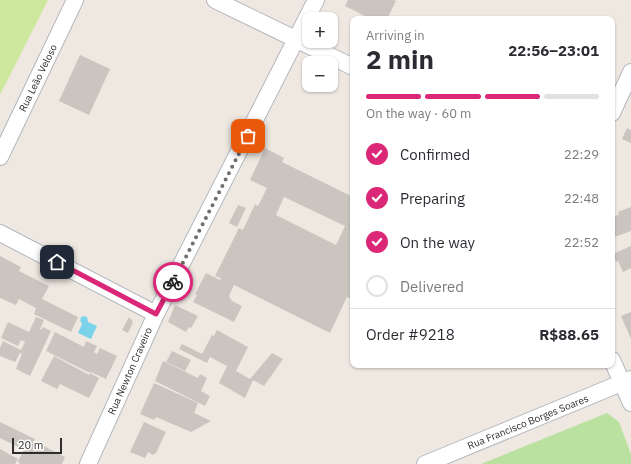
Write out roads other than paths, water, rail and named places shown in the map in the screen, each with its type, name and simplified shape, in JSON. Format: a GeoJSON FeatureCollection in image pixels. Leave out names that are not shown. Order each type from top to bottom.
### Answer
{"type":"FeatureCollection","features":[{"type":"Feature","properties":{"kind":"street","name":"Rua Leão Veloso"},"geometry":{"type":"LineString","coordinates":[[0,157],[75,0]]}},
{"type":"Feature","properties":{"kind":"street"},"geometry":{"type":"LineString","coordinates":[[215,0],[350,66]]}},
{"type":"Feature","properties":{"kind":"street","name":"Rua Newton Craveiro"},"geometry":{"type":"LineString","coordinates":[[88,464],[156,314],[297,40],[316,0]]}},
{"type":"Feature","properties":{"kind":"street"},"geometry":{"type":"LineString","coordinates":[[615,107],[631,72]]}},
{"type":"Feature","properties":{"kind":"street"},"geometry":{"type":"LineString","coordinates":[[0,233],[156,314]]}},
{"type":"Feature","properties":{"kind":"street"},"geometry":{"type":"LineString","coordinates":[[615,364],[627,381],[631,404]]}},
{"type":"Feature","properties":{"kind":"street","name":"Rua Francisco Borges Soares"},"geometry":{"type":"LineString","coordinates":[[424,464],[627,381]]}},
{"type":"Feature","properties":{"kind":"water"},"geometry":{"type":"Polygon","coordinates":[[[82,316],[87,317],[88,322],[97,326],[91,339],[78,333],[82,324],[80,320],[82,316]]]}}]}
